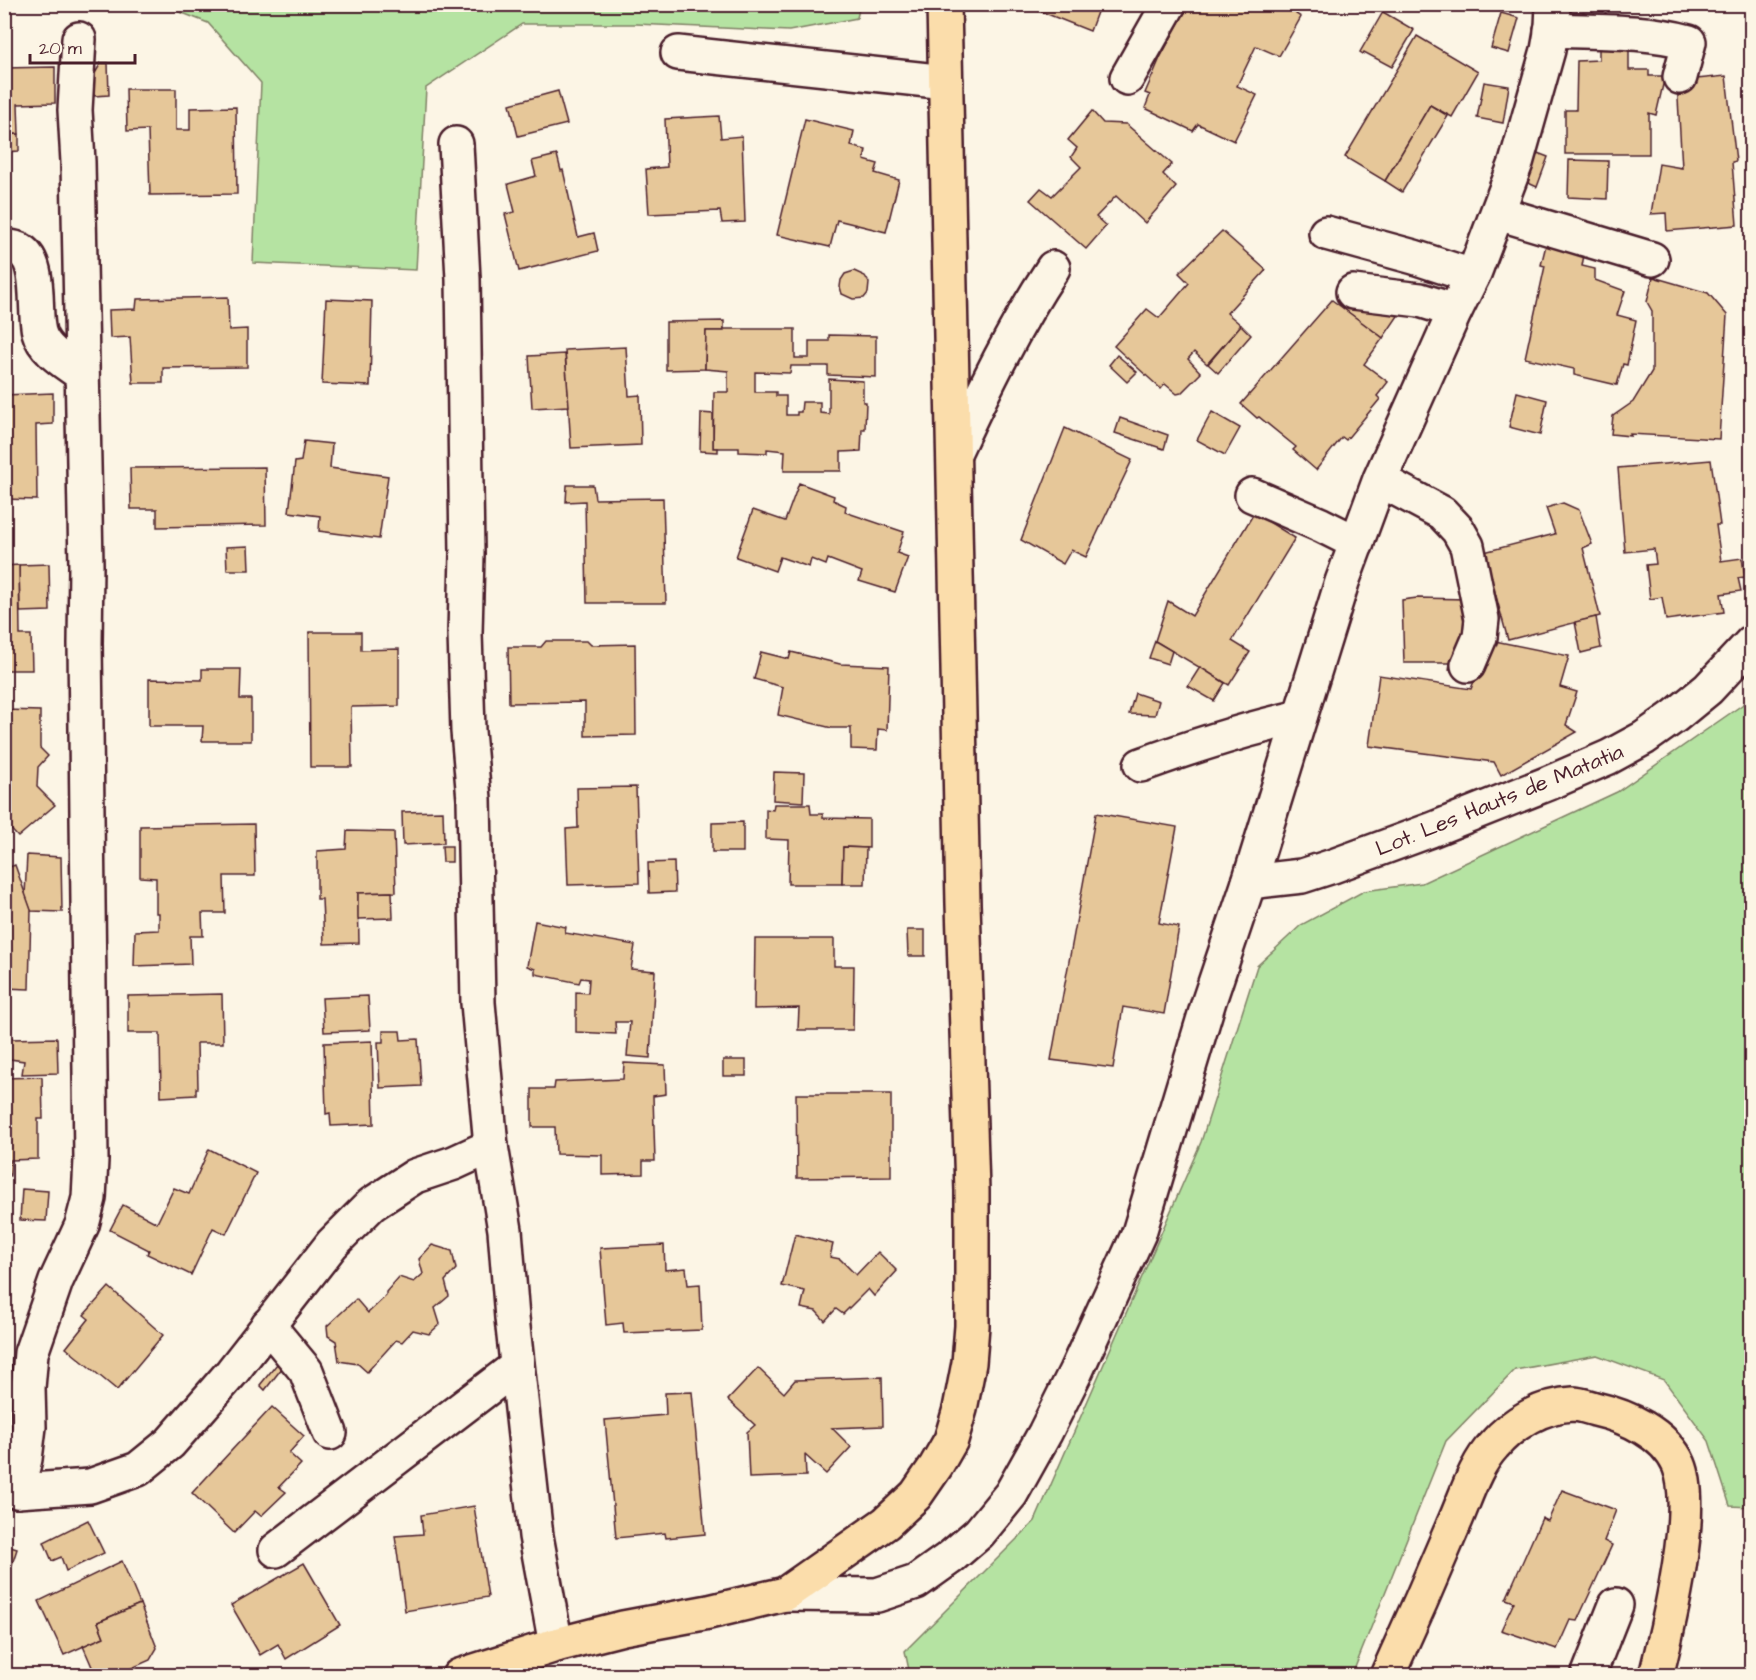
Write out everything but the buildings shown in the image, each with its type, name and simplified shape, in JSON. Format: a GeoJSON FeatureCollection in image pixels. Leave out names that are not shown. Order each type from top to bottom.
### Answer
{"type":"FeatureCollection","features":[{"type":"Feature","properties":{"kind":"main road"},"geometry":{"type":"LineString","coordinates":[[459,1676],[556,1645],[623,1628],[709,1612],[785,1594],[886,1523],[916,1495],[951,1440],[968,1373],[972,1326],[972,1191],[963,904],[944,4]]}},
{"type":"Feature","properties":{"kind":"main road"},"geometry":{"type":"LineString","coordinates":[[1387,1676],[1473,1478],[1493,1445],[1525,1419],[1546,1409],[1574,1404],[1603,1411],[1636,1424],[1660,1439],[1679,1464],[1685,1490],[1684,1525],[1676,1586],[1656,1676]]}},
{"type":"Feature","properties":{"kind":"street"},"geometry":{"type":"LineString","coordinates":[[1127,78],[1169,4]]}},
{"type":"Feature","properties":{"kind":"street"},"geometry":{"type":"LineString","coordinates":[[785,1594],[877,1595],[916,1582],[979,1533],[1011,1494],[1076,1371],[1139,1233],[1182,1097],[1209,1001],[1249,882],[1341,582],[1380,480],[1498,213],[1527,127],[1552,17],[1689,42],[1680,77]]}},
{"type":"Feature","properties":{"kind":"street"},"geometry":{"type":"LineString","coordinates":[[79,39],[75,110],[86,565],[91,1160],[89,1198],[82,1224],[56,1281],[31,1353],[28,1388],[29,1427],[25,1460],[11,1490],[90,1486],[138,1469],[170,1443],[232,1372],[332,1244],[372,1204],[415,1176],[454,1163],[491,1146]]}},
{"type":"Feature","properties":{"kind":"street"},"geometry":{"type":"LineString","coordinates":[[678,53],[946,82]]}},
{"type":"Feature","properties":{"kind":"street"},"geometry":{"type":"LineString","coordinates":[[456,144],[463,279],[467,554],[465,633],[468,731],[474,799],[478,1003],[491,1146],[505,1230],[536,1536],[556,1645]]}},
{"type":"Feature","properties":{"kind":"street"},"geometry":{"type":"LineString","coordinates":[[1498,213],[1652,259]]}},
{"type":"Feature","properties":{"kind":"street"},"geometry":{"type":"LineString","coordinates":[[1326,233],[1414,257],[1472,276]]}},
{"type":"Feature","properties":{"kind":"street"},"geometry":{"type":"LineString","coordinates":[[4,246],[19,249],[29,257],[36,290],[39,334],[46,345],[82,375]]}},
{"type":"Feature","properties":{"kind":"street"},"geometry":{"type":"LineString","coordinates":[[955,451],[1026,309],[1053,268]]}},
{"type":"Feature","properties":{"kind":"street"},"geometry":{"type":"LineString","coordinates":[[1353,292],[1420,300],[1455,311]]}},
{"type":"Feature","properties":{"kind":"street"},"geometry":{"type":"LineString","coordinates":[[1380,480],[1442,513],[1458,530],[1467,546],[1482,619],[1480,637],[1468,665]]}},
{"type":"Feature","properties":{"kind":"street"},"geometry":{"type":"LineString","coordinates":[[1252,495],[1322,525],[1357,543]]}},
{"type":"Feature","properties":{"kind":"street","name":"Lot. Les Hauts de Matatia"},"geometry":{"type":"LineString","coordinates":[[1249,882],[1302,876],[1333,866],[1431,830],[1609,757],[1644,738],[1708,690],[1752,642]]}},
{"type":"Feature","properties":{"kind":"street"},"geometry":{"type":"LineString","coordinates":[[1140,765],[1250,729],[1300,717]]}},
{"type":"Feature","properties":{"kind":"street"},"geometry":{"type":"LineString","coordinates":[[268,1325],[306,1371],[330,1433]]}},
{"type":"Feature","properties":{"kind":"street"},"geometry":{"type":"LineString","coordinates":[[276,1550],[517,1366]]}},
{"type":"Feature","properties":{"kind":"street"},"geometry":{"type":"LineString","coordinates":[[1588,1676],[1616,1605]]}},
{"type":"Feature","properties":{"kind":"green space"},"geometry":{"type":"Polygon","coordinates":[[[162,5],[860,5],[857,18],[789,31],[636,24],[522,24],[426,88],[416,270],[253,263],[261,83],[208,23],[162,5]]]}},
{"type":"Feature","properties":{"kind":"green space"},"geometry":{"type":"Polygon","coordinates":[[[1751,695],[1751,1507],[1730,1506],[1709,1441],[1664,1380],[1597,1355],[1515,1370],[1446,1441],[1352,1675],[910,1675],[905,1651],[1035,1521],[1201,1142],[1257,966],[1301,925],[1364,891],[1422,883],[1617,792],[1742,705],[1751,695]]]}}]}
